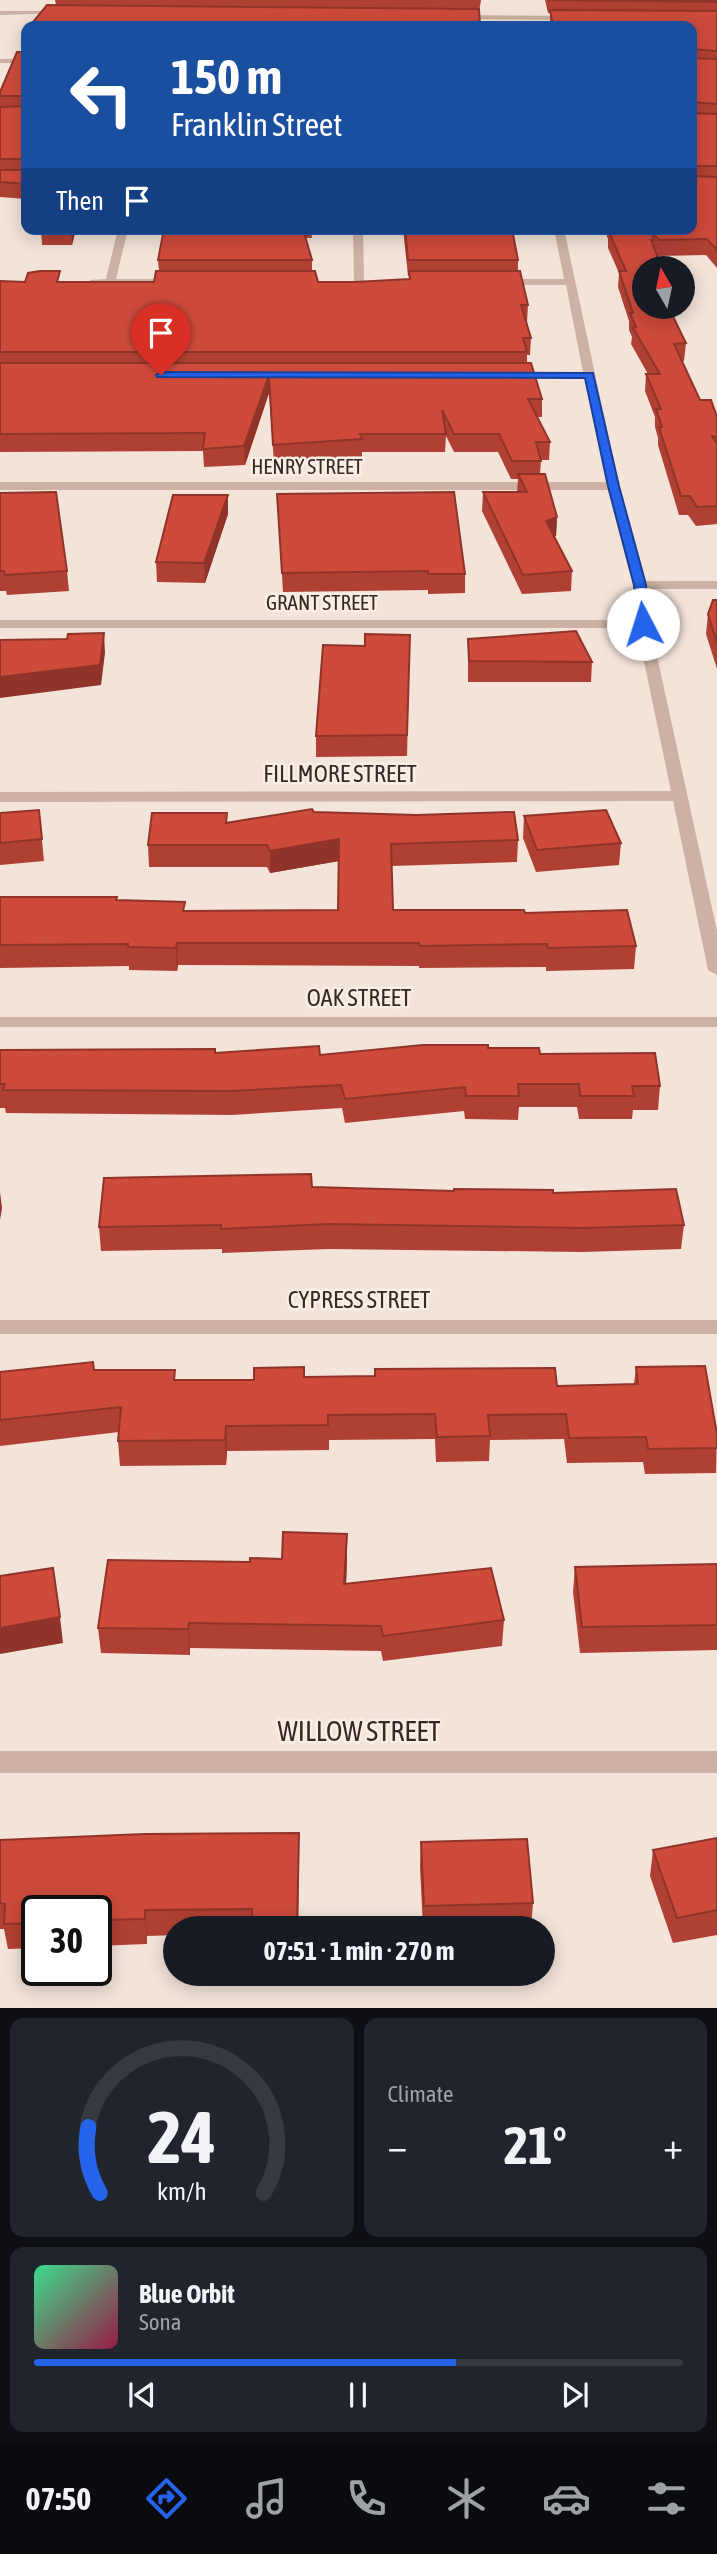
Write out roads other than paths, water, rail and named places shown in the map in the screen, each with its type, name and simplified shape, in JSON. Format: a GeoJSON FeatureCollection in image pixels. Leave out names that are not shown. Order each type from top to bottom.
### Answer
{"type":"FeatureCollection","features":[{"type":"Feature","properties":{"kind":"street"},"geometry":{"type":"LineString","coordinates":[[6,0],[0,13],[70,13]]}},
{"type":"Feature","properties":{"kind":"street"},"geometry":{"type":"LineString","coordinates":[[445,17],[582,18]]}},
{"type":"Feature","properties":{"kind":"street"},"geometry":{"type":"LineString","coordinates":[[0,61],[21,61]]}},
{"type":"Feature","properties":{"kind":"street"},"geometry":{"type":"LineString","coordinates":[[110,282],[122,235]]}},
{"type":"Feature","properties":{"kind":"street"},"geometry":{"type":"LineString","coordinates":[[358,235],[359,282]]}},
{"type":"Feature","properties":{"kind":"street"},"geometry":{"type":"LineString","coordinates":[[560,235],[613,486],[640,585],[643,624],[717,970]]}},
{"type":"Feature","properties":{"kind":"street"},"geometry":{"type":"LineString","coordinates":[[82,282],[177,282]]}},
{"type":"Feature","properties":{"kind":"street"},"geometry":{"type":"LineString","coordinates":[[345,282],[372,282]]}},
{"type":"Feature","properties":{"kind":"street"},"geometry":{"type":"LineString","coordinates":[[491,282],[570,282]]}},
{"type":"Feature","properties":{"kind":"street"},"geometry":{"type":"LineString","coordinates":[[494,375],[589,375]]}},
{"type":"Feature","properties":{"kind":"street","name":"HENRY STREET"},"geometry":{"type":"LineString","coordinates":[[0,486],[613,486]]}},
{"type":"Feature","properties":{"kind":"street"},"geometry":{"type":"LineString","coordinates":[[640,585],[717,585]]}},
{"type":"Feature","properties":{"kind":"street","name":"GRANT STREET"},"geometry":{"type":"LineString","coordinates":[[0,624],[643,624]]}},
{"type":"Feature","properties":{"kind":"street","name":"FILLMORE STREET"},"geometry":{"type":"LineString","coordinates":[[0,797],[680,796]]}},
{"type":"Feature","properties":{"kind":"street","name":"OAK STREET"},"geometry":{"type":"LineString","coordinates":[[0,1022],[717,1023]]}},
{"type":"Feature","properties":{"kind":"street","name":"CYPRESS STREET"},"geometry":{"type":"LineString","coordinates":[[0,1326],[717,1327]]}},
{"type":"Feature","properties":{"kind":"street","name":"WILLOW STREET"},"geometry":{"type":"LineString","coordinates":[[0,1762],[717,1762]]}}]}
